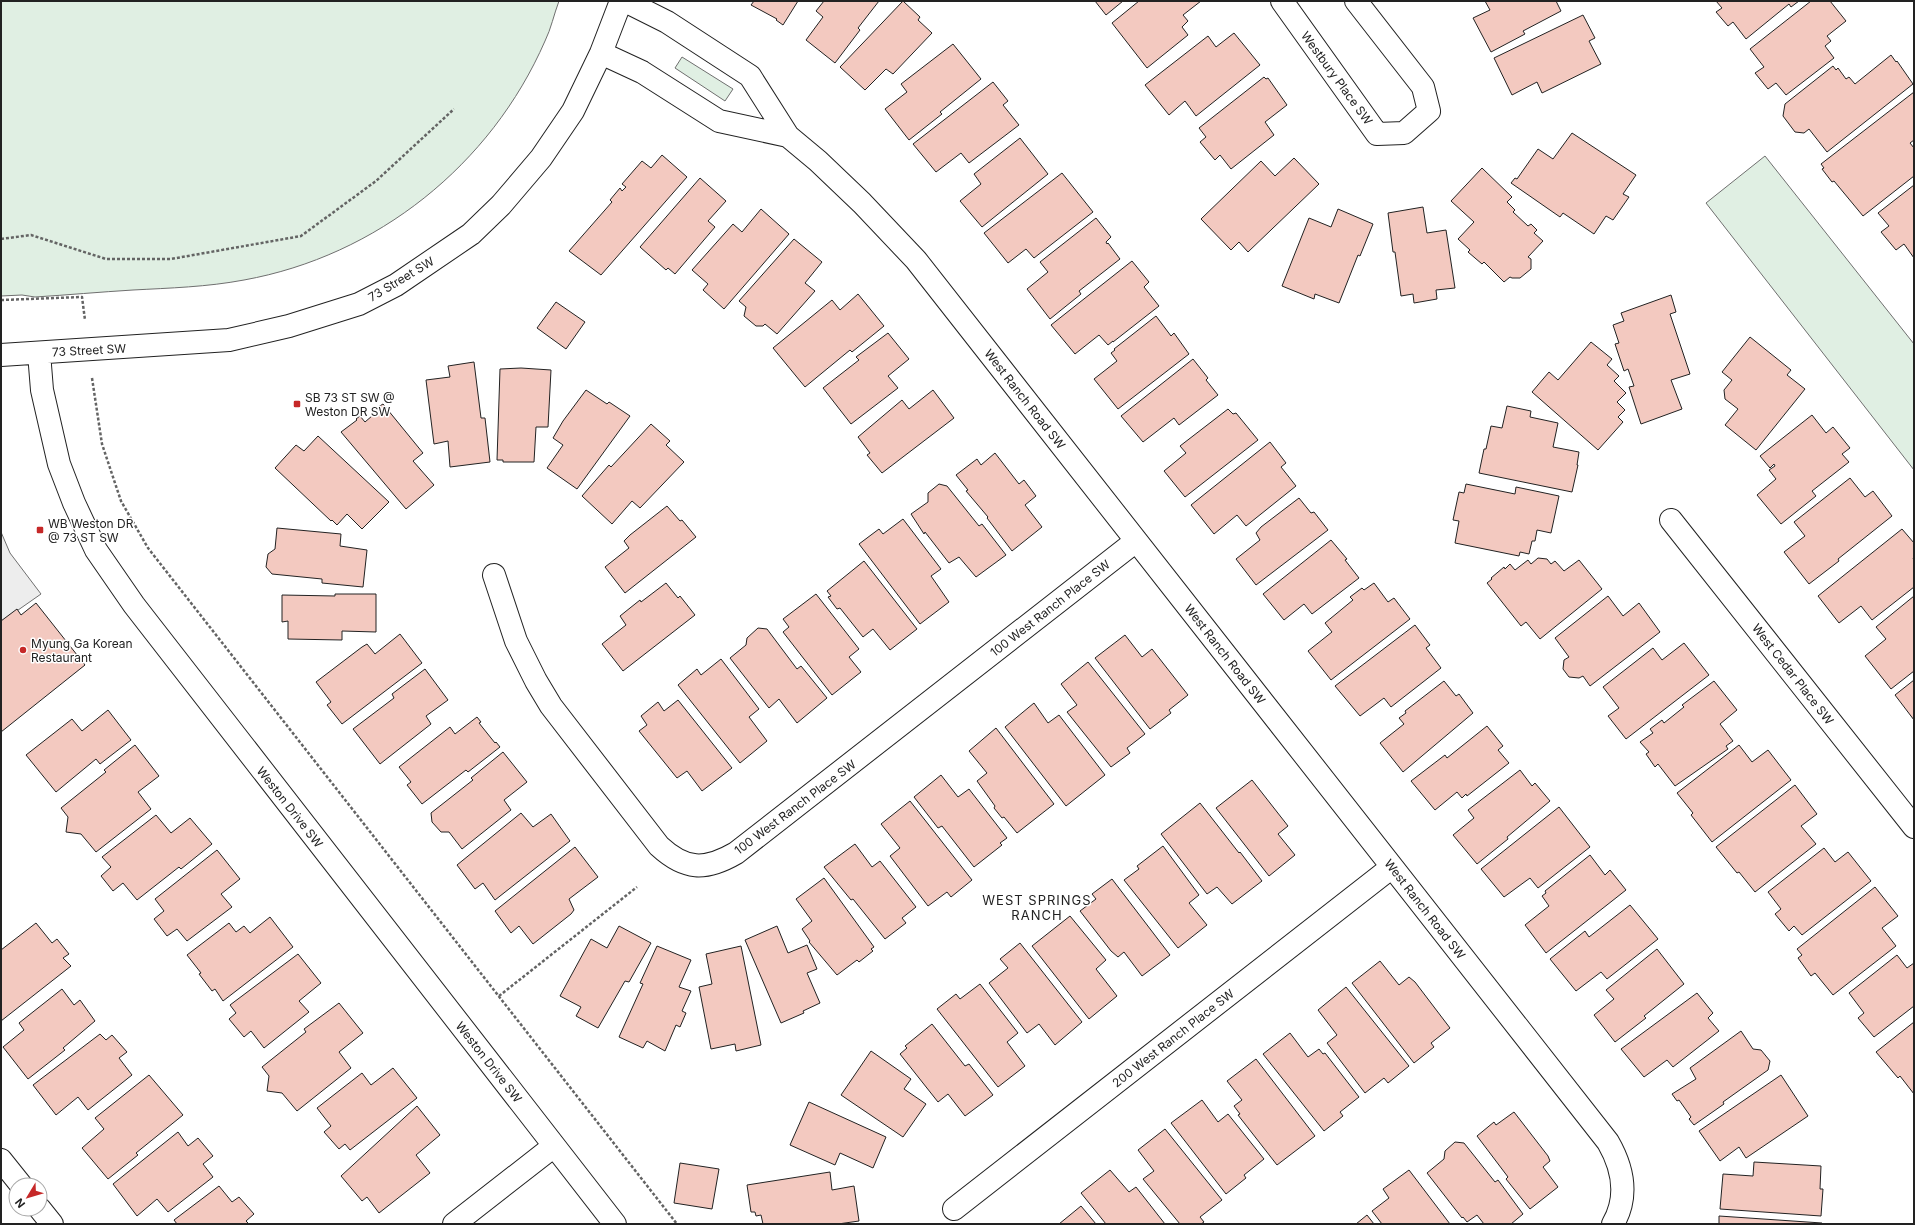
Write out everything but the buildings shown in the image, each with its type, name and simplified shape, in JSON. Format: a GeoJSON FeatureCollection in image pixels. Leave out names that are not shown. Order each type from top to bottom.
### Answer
{"type":"FeatureCollection","features":[{"type":"Feature","properties":{"kind":"street","name":"73 Street SW"},"geometry":{"type":"LineString","coordinates":[[1,355],[229,340],[289,326],[359,304],[396,285],[471,234],[501,205],[540,158],[573,111],[601,53],[621,1]]}},
{"type":"Feature","properties":{"kind":"street","name":"West Ranch Road SW"},"geometry":{"type":"LineString","coordinates":[[625,1],[667,22],[750,76],[788,136],[853,193],[882,222],[916,260],[1608,1142],[1620,1168],[1623,1184],[1622,1198],[1618,1214],[1613,1224]]}},
{"type":"Feature","properties":{"kind":"street","name":"Westbury Place SW"},"geometry":{"type":"LineString","coordinates":[[1282,1],[1377,134],[1404,134],[1429,111],[1423,87],[1356,1]]}},
{"type":"Feature","properties":{"kind":"street","name":"West Ranch Road SW"},"geometry":{"type":"LineString","coordinates":[[601,53],[642,72],[719,121],[788,136]]}},
{"type":"Feature","properties":{"kind":"street","name":"Weston Drive SW"},"geometry":{"type":"LineString","coordinates":[[39,353],[42,390],[59,464],[74,503],[96,550],[139,612],[615,1224]]}},
{"type":"Feature","properties":{"kind":"street","name":"West Cedar Place SW"},"geometry":{"type":"LineString","coordinates":[[1671,520],[1914,827]]}},
{"type":"Feature","properties":{"kind":"street","name":"100 West Ranch Place SW"},"geometry":{"type":"LineString","coordinates":[[494,575],[516,641],[536,681],[551,706],[659,846],[669,855],[680,861],[703,866],[717,863],[736,853],[1136,541]]}},
{"type":"Feature","properties":{"kind":"street","name":"200 West Ranch Place SW"},"geometry":{"type":"LineString","coordinates":[[954,1210],[1392,867]]}},
{"type":"Feature","properties":{"kind":"street"},"geometry":{"type":"LineString","coordinates":[[454,1224],[554,1146]]}},
{"type":"Feature","properties":{"kind":"street"},"geometry":{"type":"LineString","coordinates":[[1,1160],[15,1177]]}},
{"type":"Feature","properties":{"kind":"path"},"geometry":{"type":"LineString","coordinates":[[1,240],[31,235],[106,259],[171,259],[301,236],[376,181],[454,109]]}},
{"type":"Feature","properties":{"kind":"path"},"geometry":{"type":"LineString","coordinates":[[1,300],[82,297]]}},
{"type":"Feature","properties":{"kind":"path"},"geometry":{"type":"LineString","coordinates":[[98,415],[102,444],[121,501],[148,548],[677,1224]]}},
{"type":"Feature","properties":{"kind":"path"},"geometry":{"type":"LineString","coordinates":[[499,996],[637,887]]}},
{"type":"Feature","properties":{"kind":"green space"},"geometry":{"type":"Polygon","coordinates":[[[1,1],[559,1],[547,36],[522,86],[494,127],[461,165],[424,198],[383,227],[340,250],[293,268],[244,280],[188,287],[35,297],[22,295],[1,296],[1,1]]]}},
{"type":"Feature","properties":{"kind":"green space"},"geometry":{"type":"Polygon","coordinates":[[[682,57],[733,89],[725,101],[675,68],[682,57]]]}},
{"type":"Feature","properties":{"kind":"green space"},"geometry":{"type":"Polygon","coordinates":[[[1765,156],[1914,344],[1914,470],[1706,203],[1765,156]]]}},
{"type":"Feature","properties":{"kind":"shaded area"},"geometry":{"type":"Polygon","coordinates":[[[1,532],[10,553],[41,594],[1,622],[1,532]]]}},
{"type":"Feature","properties":{"kind":"place","name":"SB 73 ST SW @ Weston DR SW"},"geometry":{"type":"Point","coordinates":[297,404]}},
{"type":"Feature","properties":{"kind":"place","name":"WB Weston DR @ 73 ST SW"},"geometry":{"type":"Point","coordinates":[40,530]}},
{"type":"Feature","properties":{"kind":"place","name":"Myung Ga Korean Restaurant"},"geometry":{"type":"Point","coordinates":[23,650]}},
{"type":"Feature","properties":{"kind":"district","name":"WEST SPRINGS RANCH"},"geometry":{"type":"Point","coordinates":[1037,908]}}]}
